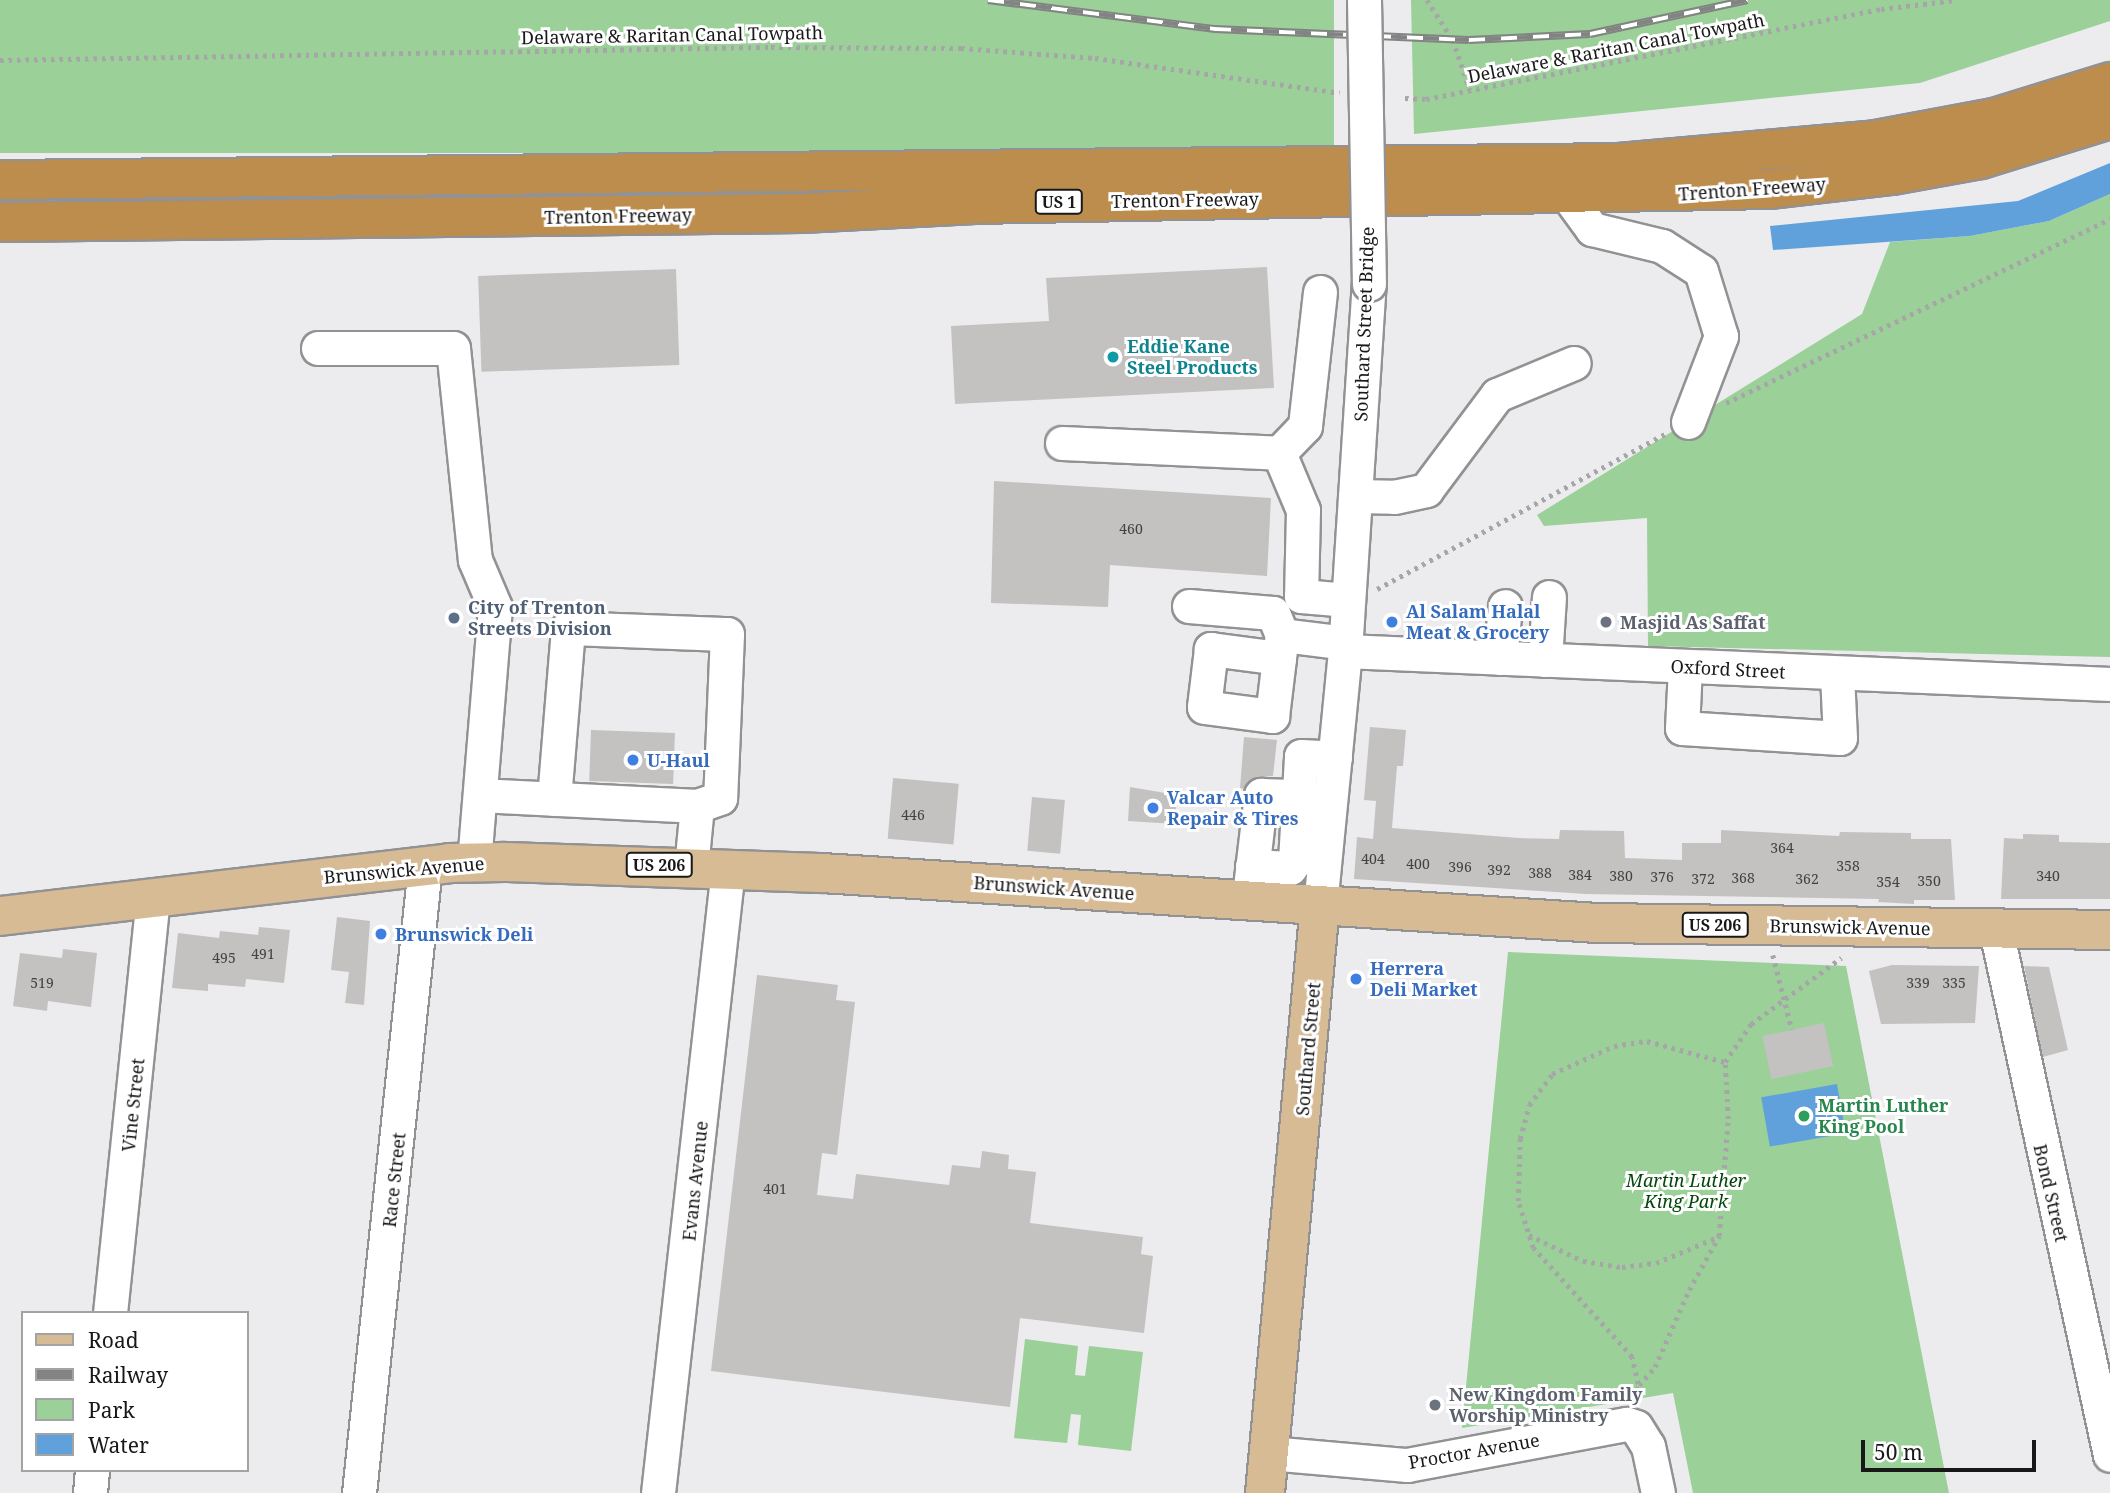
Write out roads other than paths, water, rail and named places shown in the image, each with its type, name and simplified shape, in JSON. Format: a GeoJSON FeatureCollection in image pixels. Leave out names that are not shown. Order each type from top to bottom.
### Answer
{"type":"FeatureCollection","features":[{"type":"Feature","properties":{"kind":"highway","name":"Trenton Freeway"},"geometry":{"type":"LineString","coordinates":[[0,180],[1619,163],[1876,141],[1994,118],[2110,82]]}},
{"type":"Feature","properties":{"kind":"highway","name":"Trenton Freeway"},"geometry":{"type":"LineString","coordinates":[[0,222],[620,216],[1324,196],[1568,196],[1769,189],[1892,175],[1981,159],[2110,119]]}},
{"type":"Feature","properties":{"kind":"main road","name":"Brunswick Avenue"},"geometry":{"type":"LineString","coordinates":[[0,916],[474,862],[1250,883],[1320,906],[1598,923],[2110,930]]}},
{"type":"Feature","properties":{"kind":"main road","name":"Southard Street"},"geometry":{"type":"LineString","coordinates":[[1265,1493],[1320,906]]}},
{"type":"Feature","properties":{"kind":"street","name":"Southard Street Bridge"},"geometry":{"type":"LineString","coordinates":[[1348,602],[1369,284],[1364,0]]}},
{"type":"Feature","properties":{"kind":"street"},"geometry":{"type":"LineString","coordinates":[[1568,196],[1592,229],[1662,246],[1701,271],[1721,336],[1688,422]]}},
{"type":"Feature","properties":{"kind":"street"},"geometry":{"type":"LineString","coordinates":[[1062,443],[1279,453],[1305,426],[1320,292]]}},
{"type":"Feature","properties":{"kind":"street"},"geometry":{"type":"LineString","coordinates":[[318,348],[453,348],[475,560],[495,607],[474,862]]}},
{"type":"Feature","properties":{"kind":"street"},"geometry":{"type":"LineString","coordinates":[[1303,510],[1355,505],[1426,490],[1497,395],[1574,363]]}},
{"type":"Feature","properties":{"kind":"street"},"geometry":{"type":"LineString","coordinates":[[1279,453],[1303,510],[1301,596],[1348,602]]}},
{"type":"Feature","properties":{"kind":"street"},"geometry":{"type":"LineString","coordinates":[[1545,660],[1549,597]]}},
{"type":"Feature","properties":{"kind":"street","name":"Southard Street"},"geometry":{"type":"LineString","coordinates":[[1320,906],[1348,602]]}},
{"type":"Feature","properties":{"kind":"street","name":"Oxford Street"},"geometry":{"type":"LineString","coordinates":[[1189,606],[1273,613],[1280,646],[1345,647],[1500,658],[1837,674],[2110,684]]}},
{"type":"Feature","properties":{"kind":"street"},"geometry":{"type":"LineString","coordinates":[[1500,658],[1505,606]]}},
{"type":"Feature","properties":{"kind":"street"},"geometry":{"type":"LineString","coordinates":[[480,795],[554,799],[696,806],[720,798],[727,634],[568,628],[554,799]]}},
{"type":"Feature","properties":{"kind":"street"},"geometry":{"type":"LineString","coordinates":[[1685,667],[1682,728],[1840,738],[1837,674]]}},
{"type":"Feature","properties":{"kind":"street"},"geometry":{"type":"LineString","coordinates":[[1250,883],[1261,795],[1299,796],[1301,756],[1335,758]]}},
{"type":"Feature","properties":{"kind":"street"},"geometry":{"type":"LineString","coordinates":[[691,867],[696,806]]}},
{"type":"Feature","properties":{"kind":"street","name":"Race Street"},"geometry":{"type":"LineString","coordinates":[[359,1493],[424,911],[425,866]]}},
{"type":"Feature","properties":{"kind":"street","name":"Evans Avenue"},"geometry":{"type":"LineString","coordinates":[[659,1493],[728,869]]}},
{"type":"Feature","properties":{"kind":"street","name":"Vine Street"},"geometry":{"type":"LineString","coordinates":[[110,1311],[153,897]]}},
{"type":"Feature","properties":{"kind":"street","name":"Bond Street"},"geometry":{"type":"LineString","coordinates":[[1996,930],[2110,1455]]}},
{"type":"Feature","properties":{"kind":"street","name":"Proctor Avenue"},"geometry":{"type":"LineString","coordinates":[[1269,1453],[1407,1465],[1632,1425],[1648,1446],[1658,1493]]}},
{"type":"Feature","properties":{"kind":"street"},"geometry":{"type":"LineString","coordinates":[[90,1493],[92,1472]]}},
{"type":"Feature","properties":{"kind":"water"},"geometry":{"type":"Polygon","coordinates":[[[2110,163],[2110,194],[2049,221],[1970,236],[1773,250],[1770,226],[2018,201],[2110,163]]]}},
{"type":"Feature","properties":{"kind":"water","name":"Martin Luther King Pool"},"geometry":{"type":"Polygon","coordinates":[[[1837,1084],[1846,1133],[1770,1147],[1761,1097],[1837,1084]]]}},
{"type":"Feature","properties":{"kind":"railway"},"geometry":{"type":"LineString","coordinates":[[988,0],[1215,29],[1469,40],[1590,34],[1747,0]]}},
{"type":"Feature","properties":{"kind":"place","name":"Eddie Kane Steel Products"},"geometry":{"type":"Point","coordinates":[1113,357]}},
{"type":"Feature","properties":{"kind":"place","name":"City of Trenton Streets Division"},"geometry":{"type":"Point","coordinates":[454,618]}},
{"type":"Feature","properties":{"kind":"place","name":"Al Salam Halal Meat & Grocery"},"geometry":{"type":"Point","coordinates":[1392,622]}},
{"type":"Feature","properties":{"kind":"place","name":"Masjid As Saffat"},"geometry":{"type":"Point","coordinates":[1606,622]}},
{"type":"Feature","properties":{"kind":"place","name":"U-Haul"},"geometry":{"type":"Point","coordinates":[633,760]}},
{"type":"Feature","properties":{"kind":"place","name":"Valcar Auto Repair & Tires"},"geometry":{"type":"Point","coordinates":[1153,808]}},
{"type":"Feature","properties":{"kind":"place","name":"Brunswick Deli"},"geometry":{"type":"Point","coordinates":[381,934]}},
{"type":"Feature","properties":{"kind":"place","name":"Herrera Deli Market"},"geometry":{"type":"Point","coordinates":[1356,979]}},
{"type":"Feature","properties":{"kind":"place","name":"Martin Luther King Pool"},"geometry":{"type":"Point","coordinates":[1804,1116]}},
{"type":"Feature","properties":{"kind":"place","name":"New Kingdom Family Worship Ministry"},"geometry":{"type":"Point","coordinates":[1435,1405]}},
{"type":"Feature","properties":{"kind":"park label","name":"Martin Luther King Park"},"geometry":{"type":"Point","coordinates":[1686,1191]}}]}
